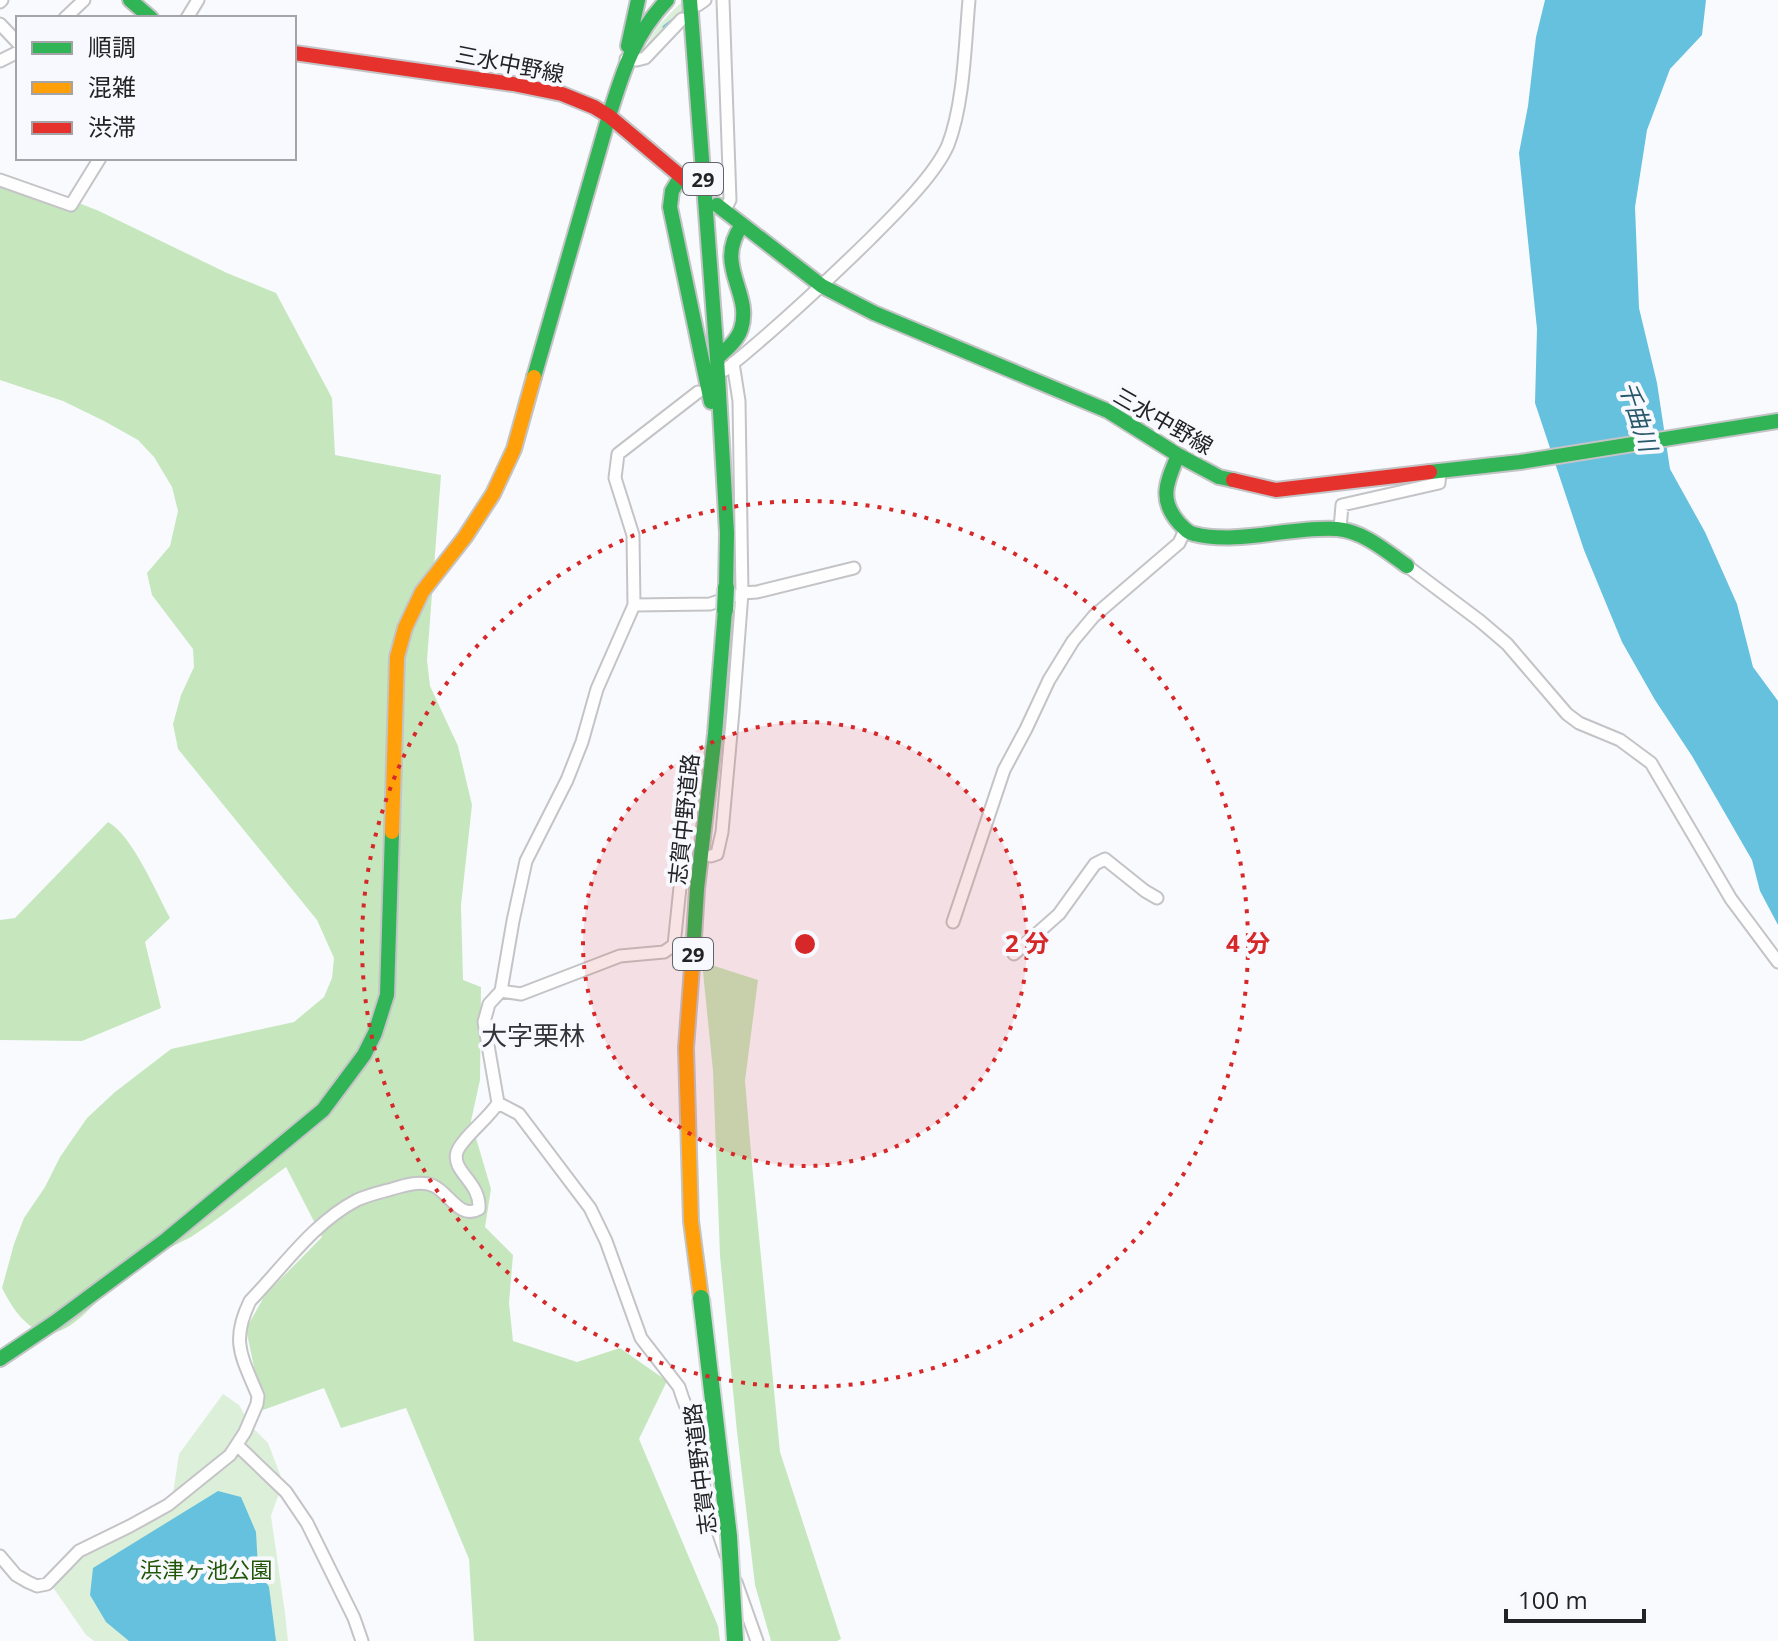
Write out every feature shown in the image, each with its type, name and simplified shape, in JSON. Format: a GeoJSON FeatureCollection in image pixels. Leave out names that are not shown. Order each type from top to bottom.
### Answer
{"type":"FeatureCollection","features":[{"type":"Feature","properties":{"kind":"main road"},"geometry":{"type":"LineString","coordinates":[[130,0],[149,16]]}},
{"type":"Feature","properties":{"kind":"main road"},"geometry":{"type":"LineString","coordinates":[[0,1359],[167,1239],[323,1110],[364,1055],[375,1033],[387,995],[397,657],[405,628],[422,592],[465,537],[493,494],[514,449],[626,59],[638,0]]}},
{"type":"Feature","properties":{"kind":"main road"},"geometry":{"type":"LineString","coordinates":[[626,59],[649,19],[667,0]]}},
{"type":"Feature","properties":{"kind":"main road","name":"志賀中野道路"},"geometry":{"type":"LineString","coordinates":[[698,2],[725,364],[722,454],[734,590],[725,610],[715,734],[697,889],[686,1048],[691,1221],[729,1536],[735,1641]]}},
{"type":"Feature","properties":{"kind":"main road","name":"三水中野線"},"geometry":{"type":"LineString","coordinates":[[296,53],[427,70],[559,92],[596,107],[609,116],[686,180],[672,191],[670,207],[722,454]]}},
{"type":"Feature","properties":{"kind":"main road","name":"三水中野線"},"geometry":{"type":"LineString","coordinates":[[721,208],[822,286],[874,313],[1108,411],[1219,477],[1276,490],[1520,462],[1778,421]]}},
{"type":"Feature","properties":{"kind":"main road"},"geometry":{"type":"LineString","coordinates":[[725,364],[743,324],[743,309],[730,250],[742,225]]}},
{"type":"Feature","properties":{"kind":"main road"},"geometry":{"type":"LineString","coordinates":[[1178,455],[1168,479],[1166,502],[1173,516],[1193,534],[1229,537],[1302,529],[1340,529],[1371,540],[1407,566]]}},
{"type":"Feature","properties":{"kind":"street"},"geometry":{"type":"LineString","coordinates":[[67,16],[84,0]]}},
{"type":"Feature","properties":{"kind":"street"},"geometry":{"type":"LineString","coordinates":[[721,208],[730,200],[723,0]]}},
{"type":"Feature","properties":{"kind":"street"},"geometry":{"type":"LineString","coordinates":[[711,856],[717,854],[722,832],[734,590],[739,401],[725,364],[784,322],[899,211],[928,176],[946,149],[956,121],[969,0]]}},
{"type":"Feature","properties":{"kind":"street"},"geometry":{"type":"LineString","coordinates":[[626,59],[645,58],[682,19]]}},
{"type":"Feature","properties":{"kind":"street"},"geometry":{"type":"LineString","coordinates":[[0,24],[16,41]]}},
{"type":"Feature","properties":{"kind":"street"},"geometry":{"type":"LineString","coordinates":[[0,180],[71,205],[99,160]]}},
{"type":"Feature","properties":{"kind":"street"},"geometry":{"type":"LineString","coordinates":[[498,1103],[484,1022],[489,1004],[501,991],[526,861],[567,780],[597,689],[634,605],[633,535],[615,478],[618,454],[698,392]]}},
{"type":"Feature","properties":{"kind":"street"},"geometry":{"type":"LineString","coordinates":[[1340,529],[1342,505],[1439,483],[1440,471]]}},
{"type":"Feature","properties":{"kind":"street"},"geometry":{"type":"LineString","coordinates":[[953,922],[1004,770],[1049,680],[1073,641],[1094,616],[1179,543],[1185,530]]}},
{"type":"Feature","properties":{"kind":"street"},"geometry":{"type":"LineString","coordinates":[[1407,566],[1507,644],[1567,714],[1579,723],[1620,740],[1651,763],[1731,899],[1778,962]]}},
{"type":"Feature","properties":{"kind":"street"},"geometry":{"type":"LineString","coordinates":[[634,605],[710,604],[734,590],[757,592],[854,568]]}},
{"type":"Feature","properties":{"kind":"street"},"geometry":{"type":"LineString","coordinates":[[1014,954],[1059,914],[1095,864],[1105,859],[1157,898]]}},
{"type":"Feature","properties":{"kind":"street"},"geometry":{"type":"LineString","coordinates":[[501,991],[521,994],[620,956],[664,952],[674,945],[682,868]]}},
{"type":"Feature","properties":{"kind":"street"},"geometry":{"type":"LineString","coordinates":[[0,1556],[16,1575],[37,1586],[47,1584],[79,1551],[168,1505],[220,1463],[237,1445],[257,1404],[258,1396],[239,1349],[240,1328],[250,1301],[330,1218],[359,1199],[411,1183],[434,1185],[464,1212],[479,1209],[480,1199],[476,1190],[456,1162],[457,1150],[498,1103]]}},
{"type":"Feature","properties":{"kind":"street"},"geometry":{"type":"LineString","coordinates":[[498,1103],[519,1114],[590,1208],[606,1241],[641,1338],[679,1387],[694,1427],[704,1489],[713,1519],[757,1641]]}},
{"type":"Feature","properties":{"kind":"street"},"geometry":{"type":"LineString","coordinates":[[237,1445],[286,1492],[307,1523],[354,1618],[362,1641]]}},
{"type":"Feature","properties":{"kind":"green space"},"geometry":{"type":"Polygon","coordinates":[[[682,2],[683,15],[644,52],[655,31],[682,2]]]}},
{"type":"Feature","properties":{"kind":"green space"},"geometry":{"type":"Polygon","coordinates":[[[0,177],[18,179],[99,211],[227,273],[276,293],[332,398],[335,455],[441,475],[427,660],[430,686],[458,746],[472,805],[461,905],[463,980],[481,987],[480,1080],[471,1121],[491,1189],[485,1227],[513,1255],[509,1303],[513,1341],[577,1362],[620,1348],[667,1381],[639,1439],[718,1626],[720,1641],[474,1641],[469,1559],[406,1408],[341,1428],[324,1388],[263,1410],[246,1329],[265,1295],[322,1237],[286,1167],[203,1229],[129,1275],[81,1317],[57,1332],[41,1332],[27,1323],[2,1288],[24,1218],[87,1118],[171,1049],[294,1022],[324,997],[332,978],[334,958],[317,920],[178,749],[173,724],[181,695],[194,667],[193,649],[152,595],[147,573],[170,546],[178,511],[172,487],[154,457],[138,440],[63,401],[0,380],[0,177]]]}},
{"type":"Feature","properties":{"kind":"green space"},"geometry":{"type":"Polygon","coordinates":[[[108,822],[134,851],[170,918],[145,942],[161,1008],[82,1041],[0,1040],[0,920],[15,918],[108,822]]]}},
{"type":"Feature","properties":{"kind":"green space"},"geometry":{"type":"Polygon","coordinates":[[[702,962],[758,980],[745,1081],[780,1452],[841,1639],[837,1641],[771,1641],[755,1585],[720,1256],[713,1071],[702,962]]]}},
{"type":"Feature","properties":{"kind":"green space","name":"浜津ヶ池公園"},"geometry":{"type":"Polygon","coordinates":[[[223,1394],[239,1405],[251,1426],[268,1443],[283,1482],[271,1516],[288,1641],[94,1641],[86,1635],[52,1586],[81,1554],[171,1506],[179,1454],[223,1394]]]}},
{"type":"Feature","properties":{"kind":"water","name":"千曲川"},"geometry":{"type":"Polygon","coordinates":[[[1545,0],[1706,0],[1702,35],[1670,69],[1647,130],[1635,207],[1639,308],[1657,383],[1670,469],[1705,532],[1737,604],[1753,667],[1778,701],[1778,925],[1760,891],[1752,860],[1622,642],[1584,550],[1535,403],[1537,329],[1519,153],[1536,37],[1545,0]]]}},
{"type":"Feature","properties":{"kind":"water"},"geometry":{"type":"Polygon","coordinates":[[[218,1491],[241,1497],[256,1532],[258,1568],[269,1587],[276,1641],[129,1641],[106,1622],[90,1595],[93,1568],[218,1491]]]}},
{"type":"Feature","properties":{"kind":"waterway"},"geometry":{"type":"LineString","coordinates":[[664,27],[683,12]]}},
{"type":"Feature","properties":{"kind":"traffic: fast"},"geometry":{"type":"LineString","coordinates":[[130,0],[149,16]]}},
{"type":"Feature","properties":{"kind":"traffic: fast"},"geometry":{"type":"LineString","coordinates":[[628,46],[638,0]]}},
{"type":"Feature","properties":{"kind":"traffic: fast"},"geometry":{"type":"LineString","coordinates":[[609,116],[638,40],[667,0]]}},
{"type":"Feature","properties":{"kind":"traffic: fast"},"geometry":{"type":"LineString","coordinates":[[690,0],[717,358],[727,533],[726,588]]}},
{"type":"Feature","properties":{"kind":"traffic: fast"},"geometry":{"type":"LineString","coordinates":[[534,377],[609,116]]}},
{"type":"Feature","properties":{"kind":"traffic: fast"},"geometry":{"type":"LineString","coordinates":[[681,176],[672,191],[670,207],[711,402]]}},
{"type":"Feature","properties":{"kind":"traffic: fast"},"geometry":{"type":"LineString","coordinates":[[717,205],[822,286],[874,313],[1108,411],[1178,455],[1219,477],[1233,480]]}},
{"type":"Feature","properties":{"kind":"traffic: fast"},"geometry":{"type":"LineString","coordinates":[[717,358],[741,329],[742,303],[731,253],[742,225]]}},
{"type":"Feature","properties":{"kind":"traffic: fast"},"geometry":{"type":"LineString","coordinates":[[1430,472],[1520,462],[1778,421]]}},
{"type":"Feature","properties":{"kind":"traffic: fast"},"geometry":{"type":"LineString","coordinates":[[1178,455],[1166,490],[1168,506],[1190,533],[1228,537],[1337,529],[1365,538],[1407,566]]}},
{"type":"Feature","properties":{"kind":"traffic: fast"},"geometry":{"type":"LineString","coordinates":[[725,610],[726,588]]}},
{"type":"Feature","properties":{"kind":"traffic: fast"},"geometry":{"type":"LineString","coordinates":[[693,954],[725,610]]}},
{"type":"Feature","properties":{"kind":"traffic: fast"},"geometry":{"type":"LineString","coordinates":[[0,1359],[167,1239],[323,1110],[364,1055],[387,995],[392,832]]}},
{"type":"Feature","properties":{"kind":"traffic: fast"},"geometry":{"type":"LineString","coordinates":[[701,1298],[729,1536],[735,1641]]}},
{"type":"Feature","properties":{"kind":"traffic: slow"},"geometry":{"type":"LineString","coordinates":[[392,832],[397,657],[405,628],[422,592],[465,537],[493,494],[514,449],[534,377]]}},
{"type":"Feature","properties":{"kind":"traffic: slow"},"geometry":{"type":"LineString","coordinates":[[693,954],[686,1048],[691,1221],[701,1298]]}},
{"type":"Feature","properties":{"kind":"traffic: jam"},"geometry":{"type":"LineString","coordinates":[[296,53],[513,84],[562,94],[609,116],[690,184]]}},
{"type":"Feature","properties":{"kind":"traffic: jam"},"geometry":{"type":"LineString","coordinates":[[1233,480],[1276,490],[1430,472]]}},
{"type":"Feature","properties":{"kind":"district","name":"大字栗林"},"geometry":{"type":"Point","coordinates":[533,1035]}}]}
